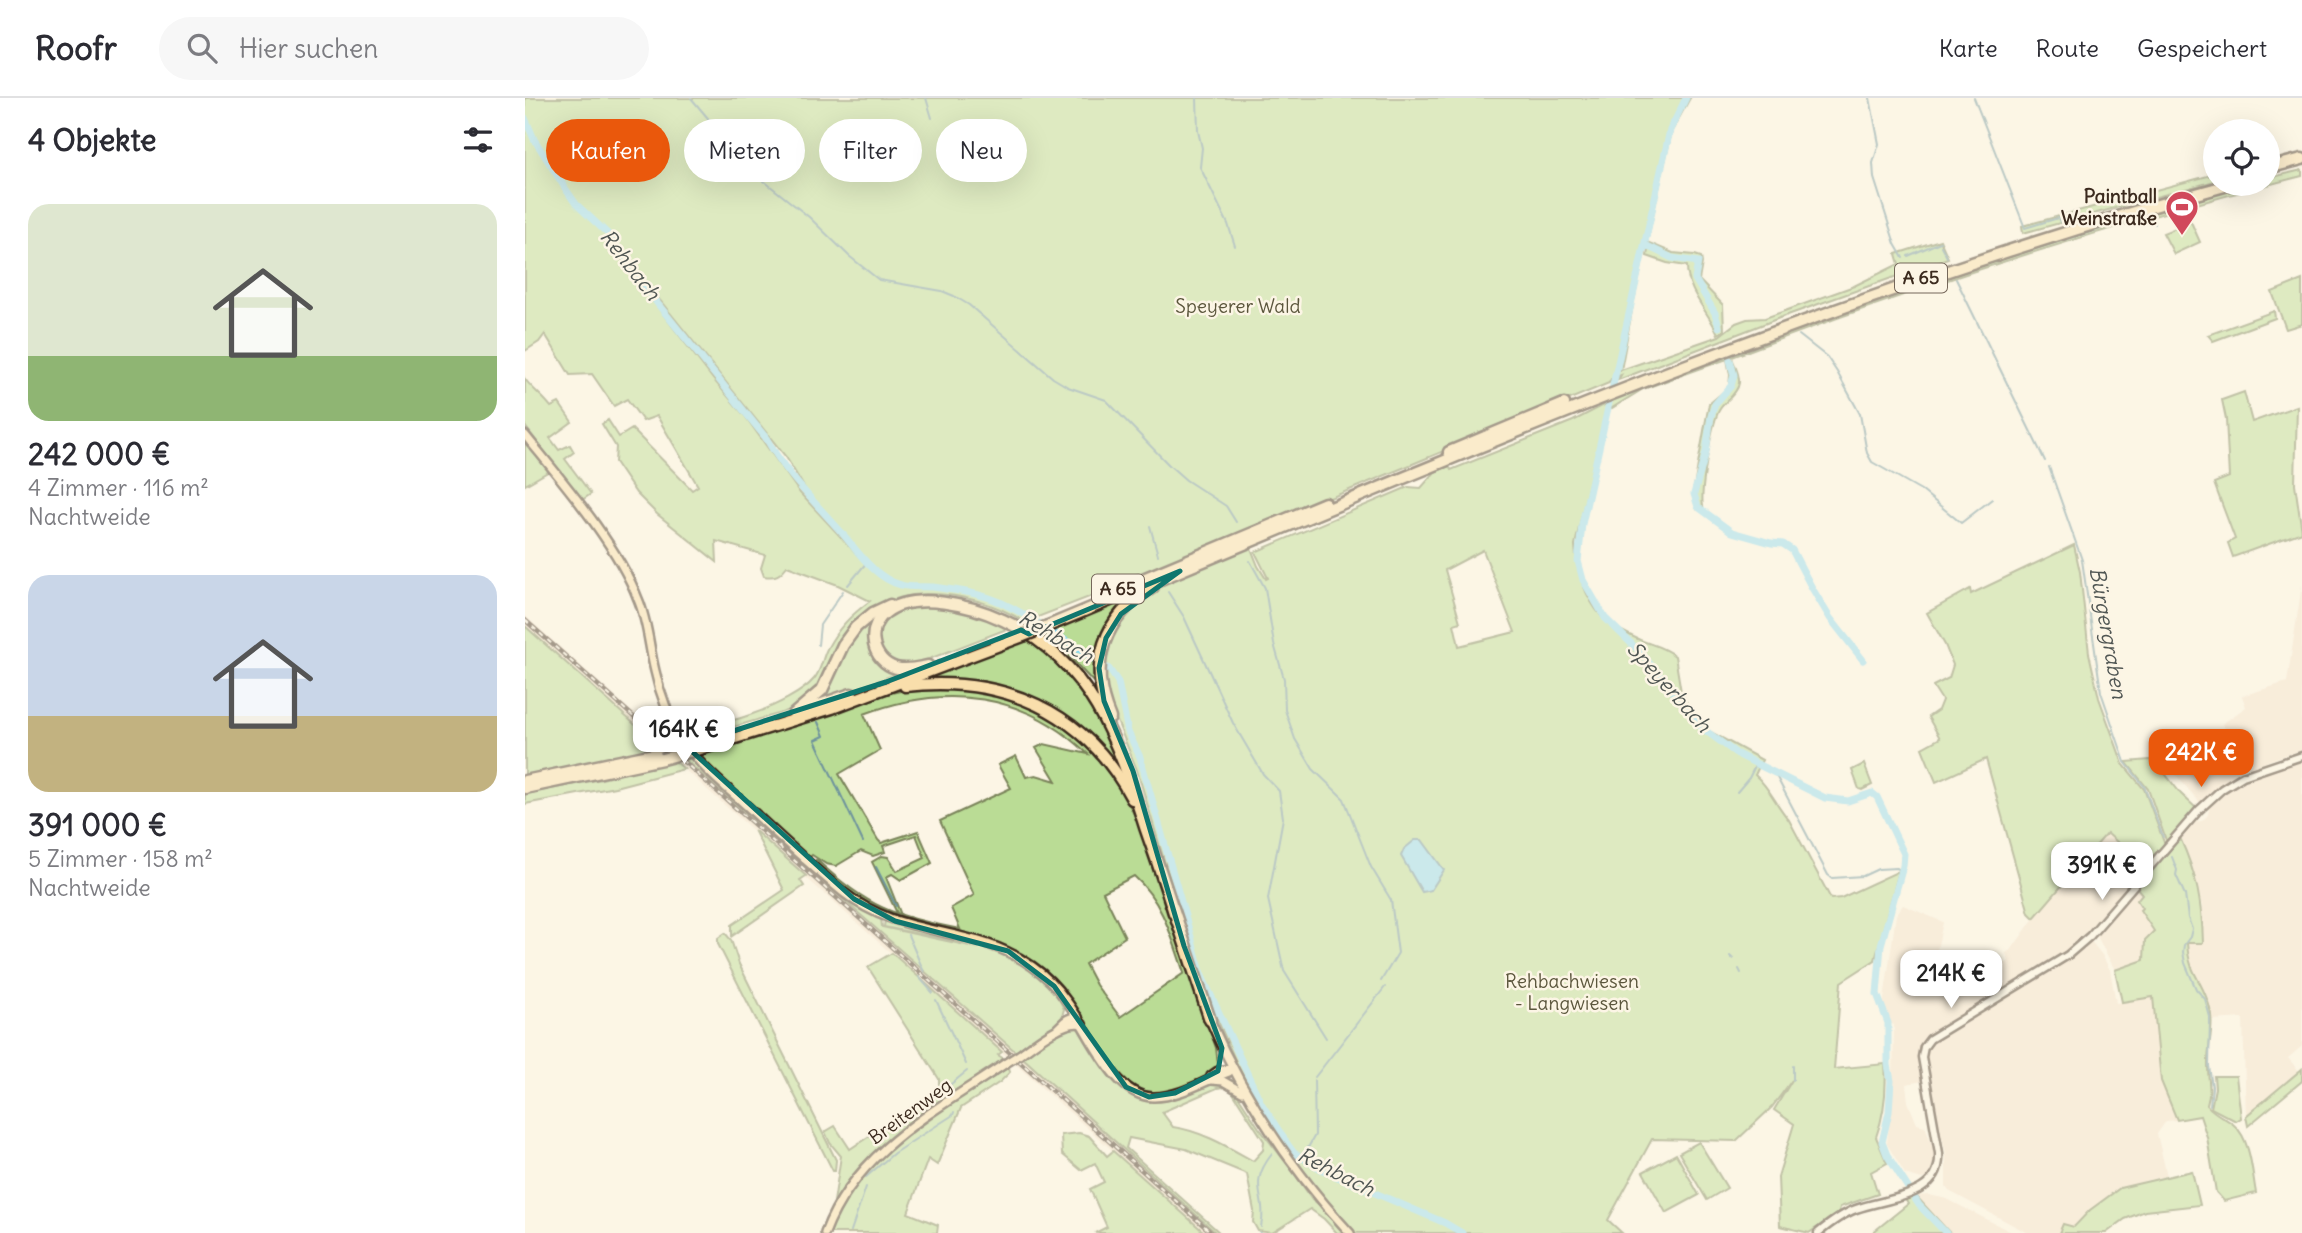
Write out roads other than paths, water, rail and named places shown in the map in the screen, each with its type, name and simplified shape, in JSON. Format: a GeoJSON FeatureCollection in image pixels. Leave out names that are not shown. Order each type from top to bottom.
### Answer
{"type":"FeatureCollection","features":[{"type":"Feature","properties":{"kind":"highway"},"geometry":{"type":"LineString","coordinates":[[2280,165],[2302,159]]}},
{"type":"Feature","properties":{"kind":"highway"},"geometry":{"type":"LineString","coordinates":[[2280,171],[2302,166]]}},
{"type":"Feature","properties":{"kind":"highway","name":"A 65"},"geometry":{"type":"LineString","coordinates":[[1044,624],[1809,311],[2038,233],[2203,185]]}},
{"type":"Feature","properties":{"kind":"highway","name":"A 65"},"geometry":{"type":"LineString","coordinates":[[1613,389],[1927,276],[2203,192]]}},
{"type":"Feature","properties":{"kind":"highway","name":"A 65"},"geometry":{"type":"LineString","coordinates":[[697,746],[1020,633],[1180,571],[1196,560]]}},
{"type":"Feature","properties":{"kind":"highway"},"geometry":{"type":"LineString","coordinates":[[1174,912],[1133,771],[1102,695],[1100,662],[1109,631],[1125,608],[1180,571]]}},
{"type":"Feature","properties":{"kind":"highway"},"geometry":{"type":"LineString","coordinates":[[794,714],[822,690],[847,638],[867,617],[899,602],[938,598],[986,608],[1037,633],[1078,670],[1108,714]]}},
{"type":"Feature","properties":{"kind":"highway"},"geometry":{"type":"LineString","coordinates":[[928,666],[901,669],[890,666],[881,658],[875,648],[873,636],[876,624],[884,614],[894,608],[915,604],[954,604],[996,617],[1042,643],[1074,674],[1105,720],[1123,759],[1210,1020]]}},
{"type":"Feature","properties":{"kind":"highway","name":"A 65"},"geometry":{"type":"LineString","coordinates":[[525,788],[779,725],[889,688],[1020,633]]}},
{"type":"Feature","properties":{"kind":"highway"},"geometry":{"type":"LineString","coordinates":[[889,688],[932,683],[974,685],[1016,696],[1045,709],[1078,731],[1101,754],[1126,789],[1146,828]]}},
{"type":"Feature","properties":{"kind":"highway","name":"A 65"},"geometry":{"type":"LineString","coordinates":[[525,781],[661,756]]}},
{"type":"Feature","properties":{"kind":"main road"},"geometry":{"type":"LineString","coordinates":[[525,435],[626,571],[644,615],[655,672],[667,708],[683,740],[705,768],[842,891],[864,906],[906,925],[965,936],[993,945],[1032,966],[1066,999],[1119,1081],[1142,1096],[1166,1096],[1229,1072],[1232,1068]]}},
{"type":"Feature","properties":{"kind":"main road"},"geometry":{"type":"LineString","coordinates":[[1065,1020],[1066,999]]}},
{"type":"Feature","properties":{"kind":"main road"},"geometry":{"type":"LineString","coordinates":[[1057,1029],[1072,1017],[1079,1021]]}},
{"type":"Feature","properties":{"kind":"main road"},"geometry":{"type":"LineString","coordinates":[[1210,1020],[1247,1097],[1294,1168],[1350,1233]]}},
{"type":"Feature","properties":{"kind":"main road"},"geometry":{"type":"LineString","coordinates":[[1057,1029],[1079,1021]]}},
{"type":"Feature","properties":{"kind":"main road","name":"Breitenweg"},"geometry":{"type":"LineString","coordinates":[[825,1233],[849,1186],[882,1149],[1057,1029]]}},
{"type":"Feature","properties":{"kind":"main road"},"geometry":{"type":"LineString","coordinates":[[1218,1070],[1222,1048]]}},
{"type":"Feature","properties":{"kind":"main road"},"geometry":{"type":"LineString","coordinates":[[1204,1081],[1218,1070],[1232,1068]]}},
{"type":"Feature","properties":{"kind":"main road"},"geometry":{"type":"LineString","coordinates":[[1204,1081],[1223,1080],[1247,1097]]}},
{"type":"Feature","properties":{"kind":"street"},"geometry":{"type":"LineString","coordinates":[[1818,1233],[1853,1210],[1915,1192],[1933,1181],[1940,1158],[1922,1063],[1922,1052],[1926,1043],[1938,1032],[2068,955],[2090,936],[2205,804],[2232,782],[2302,756]]}},
{"type":"Feature","properties":{"kind":"water"},"geometry":{"type":"Polygon","coordinates":[[[1415,840],[1422,840],[1444,870],[1431,890],[1422,892],[1401,856],[1404,849],[1415,840]]]}},
{"type":"Feature","properties":{"kind":"waterway"},"geometry":{"type":"LineString","coordinates":[[691,98],[738,154],[744,165],[809,217],[849,256],[879,280],[942,291],[969,305],[1053,378],[1068,387],[1106,400],[1169,465],[1186,480],[1226,506],[1236,522]]}},
{"type":"Feature","properties":{"kind":"waterway"},"geometry":{"type":"LineString","coordinates":[[926,98],[932,118]]}},
{"type":"Feature","properties":{"kind":"waterway"},"geometry":{"type":"LineString","coordinates":[[1197,98],[1198,131],[1202,148],[1200,167],[1228,224],[1235,246]]}},
{"type":"Feature","properties":{"kind":"waterway","name":"Speyerbach"},"geometry":{"type":"LineString","coordinates":[[1686,98],[1670,130],[1582,524],[1578,561],[1583,580],[1605,618],[1642,654],[1702,728],[1737,754],[1825,798],[1848,801],[1872,793],[1877,797],[1904,854],[1881,945],[1877,994],[1888,1023],[1888,1065],[1891,1081],[1889,1112],[1882,1142],[1887,1155],[1919,1205],[1946,1233]]}},
{"type":"Feature","properties":{"kind":"waterway","name":"Bürgergraben"},"geometry":{"type":"LineString","coordinates":[[1870,98],[1879,144],[1873,163],[1874,178],[1895,244],[1903,258]]}},
{"type":"Feature","properties":{"kind":"waterway"},"geometry":{"type":"LineString","coordinates":[[1974,98],[2025,228],[2058,218],[2060,222]]}},
{"type":"Feature","properties":{"kind":"waterway","name":"Rehbach"},"geometry":{"type":"LineString","coordinates":[[525,118],[534,139],[576,204],[608,234],[657,303],[766,438],[792,476],[876,571],[901,585],[959,591],[1000,602],[1042,625],[1109,669],[1118,682],[1128,732],[1140,757],[1202,976],[1261,1103],[1294,1153],[1326,1172],[1445,1223],[1462,1233]]}},
{"type":"Feature","properties":{"kind":"waterway"},"geometry":{"type":"LineString","coordinates":[[1954,274],[2165,209]]}},
{"type":"Feature","properties":{"kind":"waterway"},"geometry":{"type":"LineString","coordinates":[[2152,217],[2155,224]]}},
{"type":"Feature","properties":{"kind":"waterway","name":"Bürgergraben"},"geometry":{"type":"LineString","coordinates":[[1908,256],[1940,242]]}},
{"type":"Feature","properties":{"kind":"waterway"},"geometry":{"type":"LineString","coordinates":[[1645,245],[1672,258],[1698,262],[1695,279],[1715,313],[1719,327]]}},
{"type":"Feature","properties":{"kind":"waterway","name":"Bürgergraben"},"geometry":{"type":"LineString","coordinates":[[1941,246],[1947,257]]}},
{"type":"Feature","properties":{"kind":"waterway","name":"Bürgergraben"},"geometry":{"type":"LineString","coordinates":[[1956,279],[2045,461]]}},
{"type":"Feature","properties":{"kind":"waterway"},"geometry":{"type":"LineString","coordinates":[[1729,356],[1796,330]]}},
{"type":"Feature","properties":{"kind":"waterway"},"geometry":{"type":"LineString","coordinates":[[1799,335],[1827,357],[1837,372],[1860,414],[1867,453],[1872,462],[1921,490],[1961,523],[1992,499]]}},
{"type":"Feature","properties":{"kind":"waterway"},"geometry":{"type":"LineString","coordinates":[[1730,360],[1734,375],[1731,386],[1715,404],[1711,416],[1706,452],[1694,494],[1698,507],[1732,532],[1783,544],[1792,550],[1830,618],[1863,660]]}},
{"type":"Feature","properties":{"kind":"waterway","name":"Bürgergraben"},"geometry":{"type":"LineString","coordinates":[[2049,467],[2082,560],[2101,692],[2125,762],[2144,786],[2163,837]]}},
{"type":"Feature","properties":{"kind":"waterway"},"geometry":{"type":"LineString","coordinates":[[1150,526],[1158,555]]}},
{"type":"Feature","properties":{"kind":"waterway"},"geometry":{"type":"LineString","coordinates":[[1250,561],[1265,588],[1274,644],[1284,679],[1285,710],[1295,739],[1313,769],[1344,799],[1371,867],[1391,900],[1398,953],[1381,981]]}},
{"type":"Feature","properties":{"kind":"waterway"},"geometry":{"type":"LineString","coordinates":[[848,585],[867,562]]}},
{"type":"Feature","properties":{"kind":"waterway"},"geometry":{"type":"LineString","coordinates":[[818,645],[820,625],[843,591]]}},
{"type":"Feature","properties":{"kind":"waterway"},"geometry":{"type":"LineString","coordinates":[[1168,592],[1184,617],[1233,723],[1263,774],[1279,791],[1283,818],[1268,899],[1284,971],[1326,1038]]}},
{"type":"Feature","properties":{"kind":"waterway"},"geometry":{"type":"LineString","coordinates":[[818,722],[824,736],[815,740],[863,842]]}},
{"type":"Feature","properties":{"kind":"waterway"},"geometry":{"type":"LineString","coordinates":[[1737,792],[1756,764]]}},
{"type":"Feature","properties":{"kind":"waterway"},"geometry":{"type":"LineString","coordinates":[[1773,770],[1828,875],[1832,878],[1863,876],[1878,869],[1897,868],[1902,872]]}},
{"type":"Feature","properties":{"kind":"waterway","name":"Bürgergraben"},"geometry":{"type":"LineString","coordinates":[[2172,857],[2185,895],[2192,929],[2184,945],[2185,963],[2196,989],[2205,999],[2210,1017],[2210,1105]]}},
{"type":"Feature","properties":{"kind":"waterway"},"geometry":{"type":"LineString","coordinates":[[876,867],[896,906]]}},
{"type":"Feature","properties":{"kind":"waterway"},"geometry":{"type":"LineString","coordinates":[[908,935],[924,972]]}},
{"type":"Feature","properties":{"kind":"waterway"},"geometry":{"type":"LineString","coordinates":[[1730,956],[1733,959]]}},
{"type":"Feature","properties":{"kind":"waterway"},"geometry":{"type":"LineString","coordinates":[[1739,969],[1741,973]]}},
{"type":"Feature","properties":{"kind":"waterway"},"geometry":{"type":"LineString","coordinates":[[919,977],[933,993]]}},
{"type":"Feature","properties":{"kind":"waterway"},"geometry":{"type":"LineString","coordinates":[[1315,1077],[1385,987]]}},
{"type":"Feature","properties":{"kind":"waterway"},"geometry":{"type":"LineString","coordinates":[[936,1000],[966,1064]]}},
{"type":"Feature","properties":{"kind":"waterway"},"geometry":{"type":"LineString","coordinates":[[1793,1066],[1793,1080]]}},
{"type":"Feature","properties":{"kind":"waterway"},"geometry":{"type":"LineString","coordinates":[[946,1088],[967,1071]]}},
{"type":"Feature","properties":{"kind":"waterway"},"geometry":{"type":"LineString","coordinates":[[1304,1155],[1315,1135],[1314,1080]]}},
{"type":"Feature","properties":{"kind":"waterway"},"geometry":{"type":"LineString","coordinates":[[866,1177],[894,1153],[954,1112]]}},
{"type":"Feature","properties":{"kind":"waterway"},"geometry":{"type":"LineString","coordinates":[[1261,1227],[1260,1175],[1272,1154]]}},
{"type":"Feature","properties":{"kind":"waterway"},"geometry":{"type":"LineString","coordinates":[[1308,1157],[1326,1165],[1326,1172]]}},
{"type":"Feature","properties":{"kind":"waterway"},"geometry":{"type":"LineString","coordinates":[[851,1231],[866,1187]]}},
{"type":"Feature","properties":{"kind":"railway"},"geometry":{"type":"LineString","coordinates":[[525,620],[1212,1233]]}},
{"type":"Feature","properties":{"kind":"place","name":"Paintball Weinstraße"},"geometry":{"type":"Point","coordinates":[2182,237]}},
{"type":"Feature","properties":{"kind":"park label","name":"Speyerer Wald"},"geometry":{"type":"Point","coordinates":[1238,306]}},
{"type":"Feature","properties":{"kind":"park label","name":"Rehbachwiesen - Langwiesen"},"geometry":{"type":"Point","coordinates":[1572,992]}}]}
